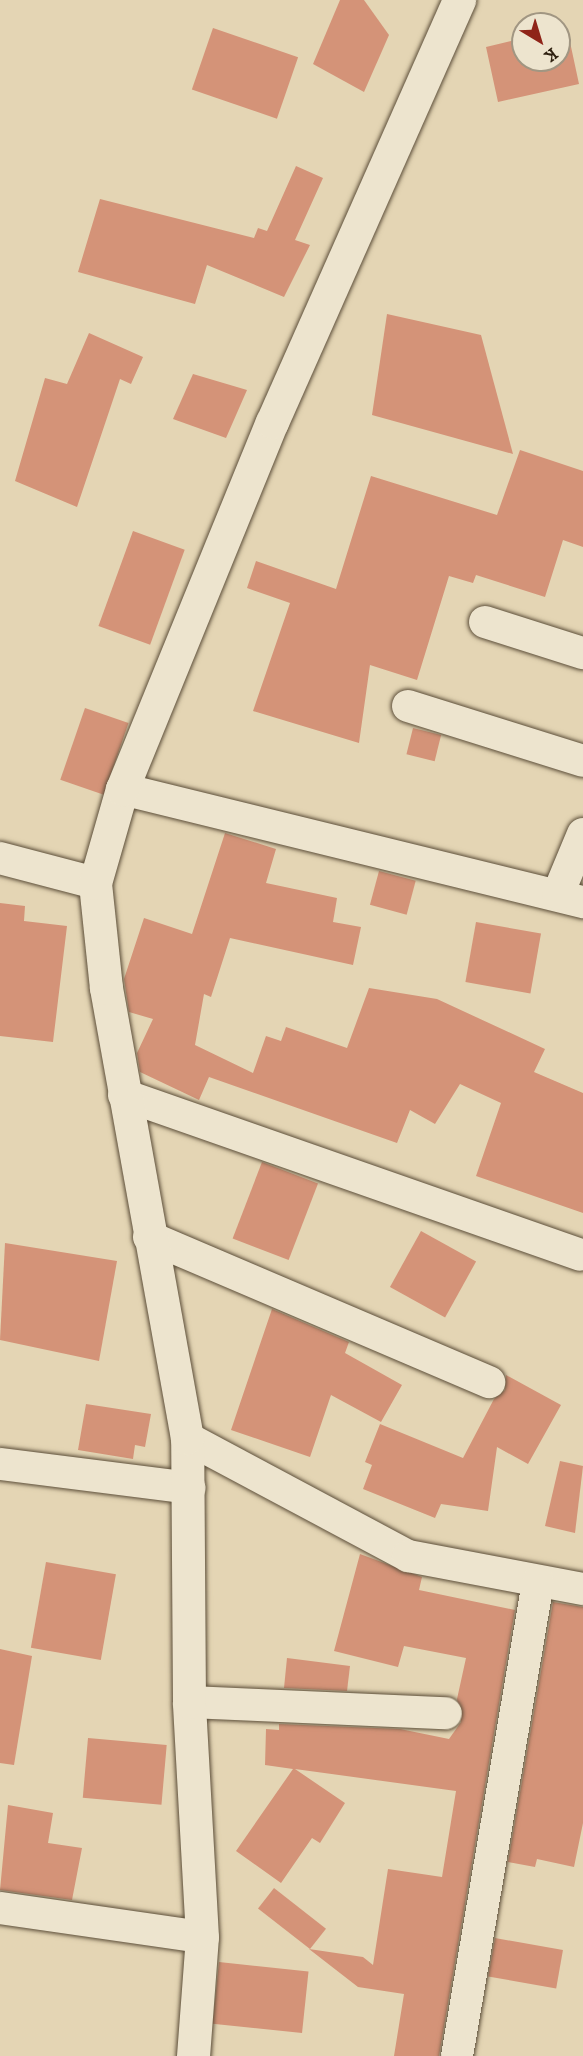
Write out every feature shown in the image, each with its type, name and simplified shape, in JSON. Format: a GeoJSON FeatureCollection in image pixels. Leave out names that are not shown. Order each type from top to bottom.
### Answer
{"type":"FeatureCollection","features":[{"type":"Feature","properties":{"kind":"street"},"geometry":{"type":"LineString","coordinates":[[194,2056],[202,1937],[189,1702],[187,1438],[124,1095],[95,883],[122,789],[272,422],[459,0]]}},
{"type":"Feature","properties":{"kind":"street"},"geometry":{"type":"LineString","coordinates":[[485,622],[583,652]]}},
{"type":"Feature","properties":{"kind":"street"},"geometry":{"type":"LineString","coordinates":[[408,706],[583,761]]}},
{"type":"Feature","properties":{"kind":"street"},"geometry":{"type":"LineString","coordinates":[[122,789],[333,845],[570,898],[583,834]]}},
{"type":"Feature","properties":{"kind":"street"},"geometry":{"type":"LineString","coordinates":[[0,858],[95,883]]}},
{"type":"Feature","properties":{"kind":"street"},"geometry":{"type":"LineString","coordinates":[[124,1095],[580,1256]]}},
{"type":"Feature","properties":{"kind":"street"},"geometry":{"type":"LineString","coordinates":[[149,1237],[489,1382]]}},
{"type":"Feature","properties":{"kind":"street"},"geometry":{"type":"LineString","coordinates":[[187,1438],[408,1556],[583,1589]]}},
{"type":"Feature","properties":{"kind":"street"},"geometry":{"type":"LineString","coordinates":[[0,1464],[189,1488]]}},
{"type":"Feature","properties":{"kind":"street"},"geometry":{"type":"LineString","coordinates":[[457,2056],[538,1582]]}},
{"type":"Feature","properties":{"kind":"street"},"geometry":{"type":"LineString","coordinates":[[189,1702],[446,1713]]}},
{"type":"Feature","properties":{"kind":"street"},"geometry":{"type":"LineString","coordinates":[[0,1908],[202,1937]]}},
{"type":"Feature","properties":{"kind":"building"},"geometry":{"type":"Polygon","coordinates":[[[340,0],[364,0],[389,35],[364,92],[313,64],[340,0]]]}},
{"type":"Feature","properties":{"kind":"building"},"geometry":{"type":"Polygon","coordinates":[[[213,28],[298,57],[277,119],[192,89],[213,28]]]}},
{"type":"Feature","properties":{"kind":"building"},"geometry":{"type":"Polygon","coordinates":[[[511,41],[511,72],[571,72],[571,47],[579,84],[498,102],[486,47],[511,41]]]}},
{"type":"Feature","properties":{"kind":"building"},"geometry":{"type":"Polygon","coordinates":[[[296,166],[323,178],[295,240],[310,245],[284,297],[207,265],[195,304],[78,272],[100,199],[254,238],[258,228],[267,231],[296,166]]]}},
{"type":"Feature","properties":{"kind":"building"},"geometry":{"type":"Polygon","coordinates":[[[387,314],[481,335],[513,454],[372,415],[387,314]]]}},
{"type":"Feature","properties":{"kind":"building"},"geometry":{"type":"Polygon","coordinates":[[[89,333],[143,357],[131,384],[120,379],[77,507],[15,481],[45,378],[67,384],[89,333]]]}},
{"type":"Feature","properties":{"kind":"building"},"geometry":{"type":"Polygon","coordinates":[[[193,374],[247,390],[226,438],[173,419],[193,374]]]}},
{"type":"Feature","properties":{"kind":"building"},"geometry":{"type":"Polygon","coordinates":[[[520,450],[583,471],[583,547],[563,540],[545,597],[476,575],[473,583],[449,576],[417,680],[370,665],[359,743],[253,711],[290,603],[247,588],[256,561],[336,589],[371,476],[497,515],[520,450]]]}},
{"type":"Feature","properties":{"kind":"building"},"geometry":{"type":"Polygon","coordinates":[[[133,531],[185,550],[150,645],[98,626],[133,531]]]}},
{"type":"Feature","properties":{"kind":"building"},"geometry":{"type":"Polygon","coordinates":[[[85,708],[128,723],[104,795],[60,780],[85,708]]]}},
{"type":"Feature","properties":{"kind":"building"},"geometry":{"type":"Polygon","coordinates":[[[413,728],[441,735],[435,761],[406,754],[413,728]]]}},
{"type":"Feature","properties":{"kind":"building"},"geometry":{"type":"Polygon","coordinates":[[[225,833],[276,849],[266,883],[337,898],[333,922],[361,927],[353,965],[230,938],[211,997],[204,994],[195,1045],[253,1073],[266,1036],[281,1041],[286,1027],[347,1048],[369,988],[437,999],[545,1049],[534,1072],[583,1093],[583,1213],[476,1176],[501,1103],[460,1084],[435,1124],[410,1110],[397,1143],[209,1077],[199,1100],[140,1072],[137,1053],[153,1019],[129,1012],[124,979],[144,918],[192,934],[225,833]]]}},
{"type":"Feature","properties":{"kind":"building"},"geometry":{"type":"Polygon","coordinates":[[[379,871],[416,881],[407,915],[370,905],[379,871]]]}},
{"type":"Feature","properties":{"kind":"building"},"geometry":{"type":"Polygon","coordinates":[[[0,903],[25,906],[24,921],[67,926],[53,1042],[0,1036],[0,903]]]}},
{"type":"Feature","properties":{"kind":"building"},"geometry":{"type":"Polygon","coordinates":[[[476,922],[541,933],[530,994],[465,982],[476,922]]]}},
{"type":"Feature","properties":{"kind":"building"},"geometry":{"type":"Polygon","coordinates":[[[262,1162],[318,1184],[289,1260],[233,1239],[262,1162]]]}},
{"type":"Feature","properties":{"kind":"building"},"geometry":{"type":"Polygon","coordinates":[[[421,1231],[476,1262],[445,1318],[390,1287],[421,1231]]]}},
{"type":"Feature","properties":{"kind":"building"},"geometry":{"type":"Polygon","coordinates":[[[5,1243],[117,1261],[99,1361],[0,1340],[5,1243]]]}},
{"type":"Feature","properties":{"kind":"building"},"geometry":{"type":"Polygon","coordinates":[[[272,1309],[349,1342],[345,1353],[402,1385],[381,1422],[331,1395],[310,1457],[231,1430],[272,1309]]]}},
{"type":"Feature","properties":{"kind":"building"},"geometry":{"type":"Polygon","coordinates":[[[506,1375],[561,1405],[528,1464],[497,1447],[488,1511],[441,1504],[435,1518],[363,1489],[372,1465],[365,1462],[380,1424],[463,1458],[494,1399],[505,1390],[506,1375]]]}},
{"type":"Feature","properties":{"kind":"building"},"geometry":{"type":"Polygon","coordinates":[[[86,1404],[151,1414],[145,1447],[135,1445],[133,1459],[78,1450],[86,1404]]]}},
{"type":"Feature","properties":{"kind":"building"},"geometry":{"type":"Polygon","coordinates":[[[560,1461],[583,1466],[575,1533],[545,1526],[560,1461]]]}},
{"type":"Feature","properties":{"kind":"building"},"geometry":{"type":"Polygon","coordinates":[[[360,1554],[422,1577],[419,1590],[515,1610],[439,2056],[394,2056],[404,1994],[358,1987],[309,1949],[363,1957],[373,1965],[388,1869],[442,1877],[456,1791],[295,1769],[345,1803],[320,1843],[312,1838],[281,1883],[236,1851],[293,1769],[265,1765],[266,1729],[279,1730],[279,1724],[400,1729],[449,1739],[461,1722],[457,1699],[466,1658],[404,1646],[398,1667],[334,1651],[360,1554]]]}},
{"type":"Feature","properties":{"kind":"building"},"geometry":{"type":"Polygon","coordinates":[[[46,1562],[116,1574],[101,1660],[31,1648],[46,1562]]]}},
{"type":"Feature","properties":{"kind":"building"},"geometry":{"type":"Polygon","coordinates":[[[553,1602],[583,1607],[583,1823],[574,1867],[537,1859],[535,1867],[508,1862],[553,1602]]]}},
{"type":"Feature","properties":{"kind":"building"},"geometry":{"type":"Polygon","coordinates":[[[0,1649],[32,1656],[14,1765],[0,1763],[0,1649]]]}},
{"type":"Feature","properties":{"kind":"building"},"geometry":{"type":"Polygon","coordinates":[[[287,1658],[350,1666],[347,1691],[284,1688],[287,1658]]]}},
{"type":"Feature","properties":{"kind":"building"},"geometry":{"type":"Polygon","coordinates":[[[88,1738],[167,1745],[161,1805],[83,1798],[88,1738]]]}},
{"type":"Feature","properties":{"kind":"building"},"geometry":{"type":"Polygon","coordinates":[[[8,1805],[53,1813],[48,1843],[82,1848],[72,1900],[0,1890],[8,1805]]]}},
{"type":"Feature","properties":{"kind":"building"},"geometry":{"type":"Polygon","coordinates":[[[274,1888],[326,1929],[310,1949],[258,1908],[274,1888]]]}},
{"type":"Feature","properties":{"kind":"building"},"geometry":{"type":"Polygon","coordinates":[[[495,1938],[563,1950],[556,1988],[488,1976],[495,1938]]]}},
{"type":"Feature","properties":{"kind":"building"},"geometry":{"type":"Polygon","coordinates":[[[219,1962],[309,1971],[302,2033],[213,2024],[219,1962]]]}}]}
